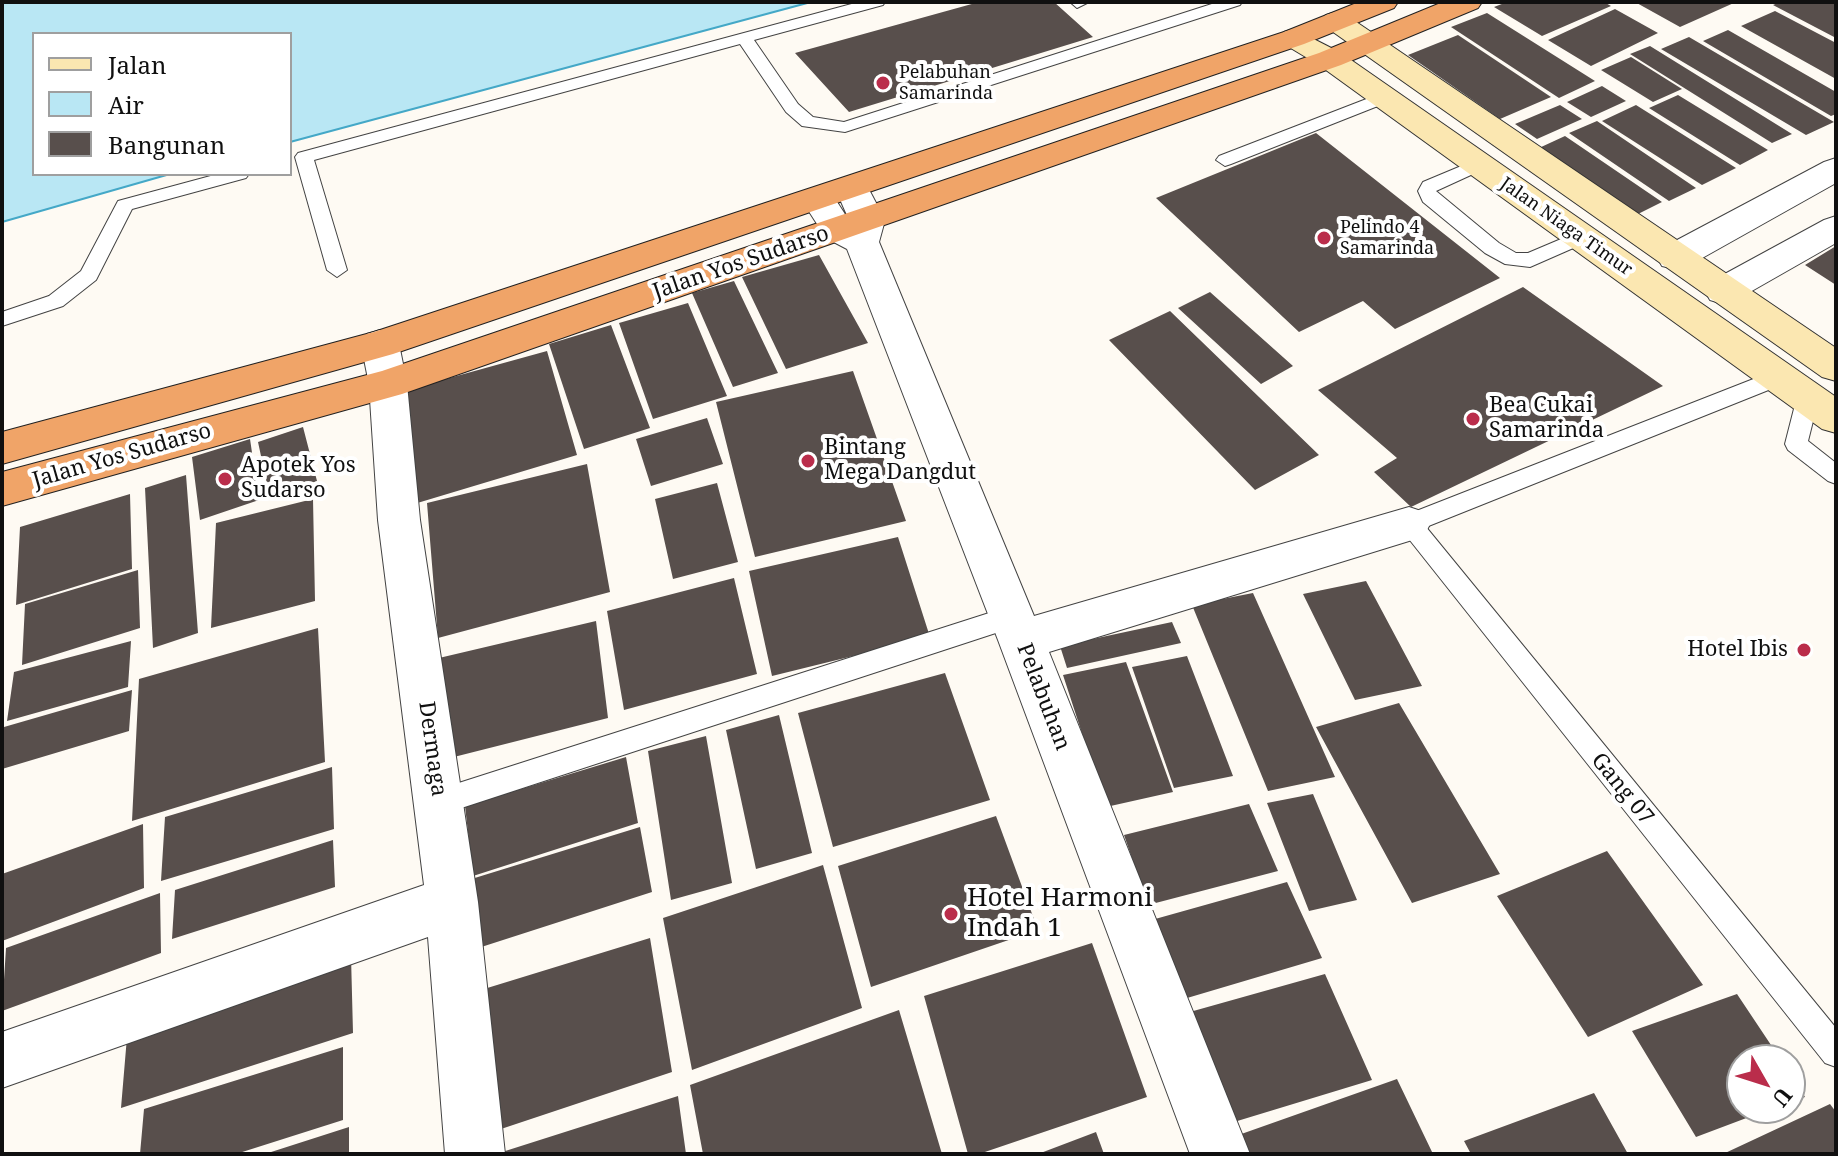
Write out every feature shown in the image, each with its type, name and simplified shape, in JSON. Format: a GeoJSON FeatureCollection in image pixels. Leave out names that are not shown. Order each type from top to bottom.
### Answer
{"type":"FeatureCollection","features":[{"type":"Feature","properties":{"kind":"highway","name":"Jalan Yos Sudarso"},"geometry":{"type":"LineString","coordinates":[[2,448],[384,364],[818,199],[1294,38],[1384,2]]}},
{"type":"Feature","properties":{"kind":"highway","name":"Jalan Yos Sudarso"},"geometry":{"type":"LineString","coordinates":[[2,489],[384,364],[856,231],[1330,59],[1468,2]]}},
{"type":"Feature","properties":{"kind":"main road","name":"Jalan Niaga Timur"},"geometry":{"type":"LineString","coordinates":[[1336,21],[1836,367]]}},
{"type":"Feature","properties":{"kind":"main road","name":"Jalan Niaga Timur"},"geometry":{"type":"LineString","coordinates":[[1294,38],[1330,59],[1836,418]]}},
{"type":"Feature","properties":{"kind":"street"},"geometry":{"type":"LineString","coordinates":[[1675,257],[1836,169]]}},
{"type":"Feature","properties":{"kind":"street","name":"Pelabuhan"},"geometry":{"type":"LineString","coordinates":[[852,188],[856,231],[1016,629],[1220,1154]]}},
{"type":"Feature","properties":{"kind":"street","name":"Pelabuhan"},"geometry":{"type":"LineString","coordinates":[[818,199],[856,231]]}},
{"type":"Feature","properties":{"kind":"street"},"geometry":{"type":"LineString","coordinates":[[1723,291],[1836,228]]}},
{"type":"Feature","properties":{"kind":"street","name":"Dermaga"},"geometry":{"type":"LineString","coordinates":[[384,364],[399,520],[452,902],[475,1154]]}},
{"type":"Feature","properties":{"kind":"street"},"geometry":{"type":"LineString","coordinates":[[1016,629],[1409,524]]}},
{"type":"Feature","properties":{"kind":"street"},"geometry":{"type":"LineString","coordinates":[[2,1060],[452,902]]}},
{"type":"Feature","properties":{"kind":"lane"},"geometry":{"type":"LineString","coordinates":[[337,270],[297,159],[877,2]]}},
{"type":"Feature","properties":{"kind":"lane"},"geometry":{"type":"LineString","coordinates":[[744,38],[792,108],[808,122],[845,127],[1234,2]]}},
{"type":"Feature","properties":{"kind":"lane"},"geometry":{"type":"LineString","coordinates":[[1225,160],[1382,98]]}},
{"type":"Feature","properties":{"kind":"lane"},"geometry":{"type":"LineString","coordinates":[[1478,165],[1429,186],[1427,191],[1430,198],[1492,248],[1512,259],[1530,260],[1580,237]]}},
{"type":"Feature","properties":{"kind":"lane"},"geometry":{"type":"LineString","coordinates":[[2,319],[56,301],[89,275],[125,205],[233,176]]}},
{"type":"Feature","properties":{"kind":"lane"},"geometry":{"type":"LineString","coordinates":[[1409,524],[1779,377]]}},
{"type":"Feature","properties":{"kind":"lane"},"geometry":{"type":"LineString","coordinates":[[1808,397],[1796,444],[1836,475]]}},
{"type":"Feature","properties":{"kind":"lane","name":"Gang 07"},"geometry":{"type":"LineString","coordinates":[[1409,524],[1836,1052]]}},
{"type":"Feature","properties":{"kind":"lane"},"geometry":{"type":"LineString","coordinates":[[440,802],[1016,629]]}},
{"type":"Feature","properties":{"kind":"water"},"geometry":{"type":"Polygon","coordinates":[[[2,2],[811,2],[292,141],[292,32],[32,32],[32,176],[163,176],[2,222],[2,2]]]}},
{"type":"Feature","properties":{"kind":"building","name":"Pelabuhan Samarinda"},"geometry":{"type":"Polygon","coordinates":[[[979,2],[1054,2],[1093,37],[849,112],[795,53],[979,2]]]}},
{"type":"Feature","properties":{"kind":"building"},"geometry":{"type":"Polygon","coordinates":[[[1507,2],[1604,2],[1611,6],[1542,36],[1494,7],[1507,2]]]}},
{"type":"Feature","properties":{"kind":"building"},"geometry":{"type":"Polygon","coordinates":[[[1635,2],[1736,2],[1680,27],[1635,2]]]}},
{"type":"Feature","properties":{"kind":"building"},"geometry":{"type":"Polygon","coordinates":[[[1780,2],[1836,4],[1836,38],[1773,5],[1780,2]]]}},
{"type":"Feature","properties":{"kind":"building"},"geometry":{"type":"Polygon","coordinates":[[[1615,9],[1658,33],[1591,66],[1548,40],[1615,9]]]}},
{"type":"Feature","properties":{"kind":"building"},"geometry":{"type":"Polygon","coordinates":[[[1775,11],[1836,43],[1836,79],[1741,26],[1775,11]]]}},
{"type":"Feature","properties":{"kind":"building"},"geometry":{"type":"Polygon","coordinates":[[[1487,13],[1595,81],[1559,98],[1451,27],[1487,13]]]}},
{"type":"Feature","properties":{"kind":"building"},"geometry":{"type":"Polygon","coordinates":[[[1728,30],[1836,92],[1836,114],[1831,116],[1703,41],[1728,30]]]}},
{"type":"Feature","properties":{"kind":"building"},"geometry":{"type":"Polygon","coordinates":[[[1458,35],[1551,97],[1500,119],[1408,55],[1458,35]]]}},
{"type":"Feature","properties":{"kind":"building"},"geometry":{"type":"Polygon","coordinates":[[[1689,37],[1834,122],[1806,135],[1661,49],[1689,37]]]}},
{"type":"Feature","properties":{"kind":"building"},"geometry":{"type":"Polygon","coordinates":[[[1650,46],[1792,134],[1772,143],[1630,54],[1650,46]]]}},
{"type":"Feature","properties":{"kind":"building"},"geometry":{"type":"Polygon","coordinates":[[[1631,57],[1682,89],[1653,102],[1601,70],[1631,57]]]}},
{"type":"Feature","properties":{"kind":"building"},"geometry":{"type":"Polygon","coordinates":[[[1602,86],[1626,101],[1591,117],[1567,102],[1602,86]]]}},
{"type":"Feature","properties":{"kind":"building"},"geometry":{"type":"Polygon","coordinates":[[[1678,95],[1768,150],[1740,165],[1649,108],[1678,95]]]}},
{"type":"Feature","properties":{"kind":"building"},"geometry":{"type":"Polygon","coordinates":[[[1560,105],[1582,119],[1537,139],[1515,124],[1560,105]]]}},
{"type":"Feature","properties":{"kind":"building"},"geometry":{"type":"Polygon","coordinates":[[[1636,105],[1736,168],[1702,185],[1602,121],[1636,105]]]}},
{"type":"Feature","properties":{"kind":"building"},"geometry":{"type":"Polygon","coordinates":[[[1597,121],[1696,188],[1669,201],[1569,133],[1597,121]]]}},
{"type":"Feature","properties":{"kind":"building","name":"Pelindo 4 Samarinda"},"geometry":{"type":"Polygon","coordinates":[[[1316,133],[1500,278],[1395,329],[1363,301],[1299,332],[1156,198],[1316,133]]]}},
{"type":"Feature","properties":{"kind":"building"},"geometry":{"type":"Polygon","coordinates":[[[1565,136],[1662,202],[1636,215],[1539,148],[1565,136]]]}},
{"type":"Feature","properties":{"kind":"building"},"geometry":{"type":"Polygon","coordinates":[[[1836,246],[1836,285],[1805,265],[1836,246]]]}},
{"type":"Feature","properties":{"kind":"building"},"geometry":{"type":"Polygon","coordinates":[[[819,255],[868,343],[786,369],[742,277],[819,255]]]}},
{"type":"Feature","properties":{"kind":"building"},"geometry":{"type":"Polygon","coordinates":[[[734,281],[778,373],[733,387],[692,293],[734,281]]]}},
{"type":"Feature","properties":{"kind":"building","name":"Bea Cukai Samarinda"},"geometry":{"type":"Polygon","coordinates":[[[1523,287],[1663,386],[1411,507],[1374,472],[1397,458],[1318,390],[1523,287]]]}},
{"type":"Feature","properties":{"kind":"building"},"geometry":{"type":"Polygon","coordinates":[[[1210,292],[1293,366],[1261,384],[1178,308],[1210,292]]]}},
{"type":"Feature","properties":{"kind":"building"},"geometry":{"type":"Polygon","coordinates":[[[688,303],[727,396],[653,419],[619,323],[688,303]]]}},
{"type":"Feature","properties":{"kind":"building"},"geometry":{"type":"Polygon","coordinates":[[[1170,311],[1319,455],[1255,490],[1109,340],[1170,311]]]}},
{"type":"Feature","properties":{"kind":"building"},"geometry":{"type":"Polygon","coordinates":[[[611,325],[650,428],[584,449],[549,344],[611,325]]]}},
{"type":"Feature","properties":{"kind":"building"},"geometry":{"type":"Polygon","coordinates":[[[547,351],[577,455],[414,504],[395,393],[547,351]]]}},
{"type":"Feature","properties":{"kind":"building","name":"Bintang Mega Dangdut"},"geometry":{"type":"Polygon","coordinates":[[[853,371],[906,521],[755,557],[716,402],[853,371]]]}},
{"type":"Feature","properties":{"kind":"building"},"geometry":{"type":"Polygon","coordinates":[[[707,418],[723,464],[651,486],[636,439],[707,418]]]}},
{"type":"Feature","properties":{"kind":"building"},"geometry":{"type":"Polygon","coordinates":[[[303,427],[317,481],[270,498],[258,442],[303,427]]]}},
{"type":"Feature","properties":{"kind":"building","name":"Apotek Yos Sudarso"},"geometry":{"type":"Polygon","coordinates":[[[250,439],[259,500],[200,520],[192,457],[250,439]]]}},
{"type":"Feature","properties":{"kind":"building"},"geometry":{"type":"Polygon","coordinates":[[[587,464],[610,592],[438,638],[427,503],[587,464]]]}},
{"type":"Feature","properties":{"kind":"building"},"geometry":{"type":"Polygon","coordinates":[[[186,475],[198,633],[153,648],[145,488],[186,475]]]}},
{"type":"Feature","properties":{"kind":"building"},"geometry":{"type":"Polygon","coordinates":[[[717,483],[738,562],[673,579],[655,499],[717,483]]]}},
{"type":"Feature","properties":{"kind":"building"},"geometry":{"type":"Polygon","coordinates":[[[130,494],[132,569],[16,605],[20,527],[130,494]]]}},
{"type":"Feature","properties":{"kind":"building"},"geometry":{"type":"Polygon","coordinates":[[[313,499],[315,601],[211,628],[216,523],[313,499]]]}},
{"type":"Feature","properties":{"kind":"building"},"geometry":{"type":"Polygon","coordinates":[[[898,537],[930,637],[772,676],[749,571],[898,537]]]}},
{"type":"Feature","properties":{"kind":"building"},"geometry":{"type":"Polygon","coordinates":[[[138,570],[140,628],[22,665],[25,604],[138,570]]]}},
{"type":"Feature","properties":{"kind":"building"},"geometry":{"type":"Polygon","coordinates":[[[734,578],[757,674],[624,710],[607,611],[734,578]]]}},
{"type":"Feature","properties":{"kind":"building"},"geometry":{"type":"Polygon","coordinates":[[[1366,581],[1422,686],[1355,700],[1303,594],[1366,581]]]}},
{"type":"Feature","properties":{"kind":"building"},"geometry":{"type":"Polygon","coordinates":[[[1253,593],[1335,777],[1268,791],[1192,605],[1253,593]]]}},
{"type":"Feature","properties":{"kind":"building"},"geometry":{"type":"Polygon","coordinates":[[[596,621],[608,718],[442,760],[439,658],[596,621]]]}},
{"type":"Feature","properties":{"kind":"building"},"geometry":{"type":"Polygon","coordinates":[[[1172,622],[1181,643],[1067,668],[1060,646],[1172,622]]]}},
{"type":"Feature","properties":{"kind":"building"},"geometry":{"type":"Polygon","coordinates":[[[318,628],[325,762],[132,821],[139,679],[318,628]]]}},
{"type":"Feature","properties":{"kind":"building"},"geometry":{"type":"Polygon","coordinates":[[[131,641],[128,687],[7,721],[14,672],[131,641]]]}},
{"type":"Feature","properties":{"kind":"building"},"geometry":{"type":"Polygon","coordinates":[[[1187,656],[1233,776],[1174,788],[1132,667],[1187,656]]]}},
{"type":"Feature","properties":{"kind":"building"},"geometry":{"type":"Polygon","coordinates":[[[1126,662],[1173,792],[1106,807],[1063,675],[1126,662]]]}},
{"type":"Feature","properties":{"kind":"building"},"geometry":{"type":"Polygon","coordinates":[[[945,673],[990,800],[833,847],[798,713],[945,673]]]}},
{"type":"Feature","properties":{"kind":"building"},"geometry":{"type":"Polygon","coordinates":[[[132,690],[129,731],[2,769],[4,727],[132,690]]]}},
{"type":"Feature","properties":{"kind":"building"},"geometry":{"type":"Polygon","coordinates":[[[1399,703],[1500,874],[1412,903],[1316,727],[1399,703]]]}},
{"type":"Feature","properties":{"kind":"building"},"geometry":{"type":"Polygon","coordinates":[[[779,715],[812,853],[756,869],[726,730],[779,715]]]}},
{"type":"Feature","properties":{"kind":"building"},"geometry":{"type":"Polygon","coordinates":[[[706,736],[732,883],[671,900],[648,751],[706,736]]]}},
{"type":"Feature","properties":{"kind":"building"},"geometry":{"type":"Polygon","coordinates":[[[626,757],[638,823],[473,876],[465,806],[626,757]]]}},
{"type":"Feature","properties":{"kind":"building"},"geometry":{"type":"Polygon","coordinates":[[[332,767],[334,829],[161,881],[165,817],[332,767]]]}},
{"type":"Feature","properties":{"kind":"building"},"geometry":{"type":"Polygon","coordinates":[[[1313,794],[1357,900],[1309,911],[1267,803],[1313,794]]]}},
{"type":"Feature","properties":{"kind":"building"},"geometry":{"type":"Polygon","coordinates":[[[1249,804],[1278,871],[1148,905],[1124,835],[1249,804]]]}},
{"type":"Feature","properties":{"kind":"building"},"geometry":{"type":"Polygon","coordinates":[[[996,816],[1038,930],[871,987],[838,866],[996,816]]]}},
{"type":"Feature","properties":{"kind":"building"},"geometry":{"type":"Polygon","coordinates":[[[143,824],[144,888],[2,941],[2,874],[143,824]]]}},
{"type":"Feature","properties":{"kind":"building"},"geometry":{"type":"Polygon","coordinates":[[[640,827],[652,892],[472,950],[465,881],[640,827]]]}},
{"type":"Feature","properties":{"kind":"building"},"geometry":{"type":"Polygon","coordinates":[[[333,840],[335,887],[172,939],[175,890],[333,840]]]}},
{"type":"Feature","properties":{"kind":"building"},"geometry":{"type":"Polygon","coordinates":[[[1607,851],[1703,985],[1588,1037],[1497,896],[1607,851]]]}},
{"type":"Feature","properties":{"kind":"building"},"geometry":{"type":"Polygon","coordinates":[[[823,865],[862,1008],[692,1070],[663,918],[823,865]]]}},
{"type":"Feature","properties":{"kind":"building"},"geometry":{"type":"Polygon","coordinates":[[[1287,882],[1322,958],[1177,1001],[1148,921],[1287,882]]]}},
{"type":"Feature","properties":{"kind":"building"},"geometry":{"type":"Polygon","coordinates":[[[160,893],[161,953],[2,1011],[6,948],[160,893]]]}},
{"type":"Feature","properties":{"kind":"building"},"geometry":{"type":"Polygon","coordinates":[[[650,938],[672,1072],[495,1131],[484,989],[650,938]]]}},
{"type":"Feature","properties":{"kind":"building"},"geometry":{"type":"Polygon","coordinates":[[[1092,943],[1147,1097],[979,1154],[968,1154],[924,996],[1092,943]]]}},
{"type":"Feature","properties":{"kind":"building"},"geometry":{"type":"Polygon","coordinates":[[[351,956],[353,1033],[121,1108],[128,1025],[351,956]]]}},
{"type":"Feature","properties":{"kind":"building"},"geometry":{"type":"Polygon","coordinates":[[[1325,974],[1372,1080],[1211,1129],[1172,1017],[1325,974]]]}},
{"type":"Feature","properties":{"kind":"building"},"geometry":{"type":"Polygon","coordinates":[[[1737,994],[1770,1044],[1726,1044],[1726,1124],[1731,1124],[1696,1137],[1632,1031],[1737,994]]]}},
{"type":"Feature","properties":{"kind":"building"},"geometry":{"type":"Polygon","coordinates":[[[899,1010],[942,1154],[703,1154],[690,1085],[899,1010]]]}},
{"type":"Feature","properties":{"kind":"building"},"geometry":{"type":"Polygon","coordinates":[[[343,1047],[343,1120],[236,1154],[140,1154],[144,1109],[343,1047]]]}},
{"type":"Feature","properties":{"kind":"building"},"geometry":{"type":"Polygon","coordinates":[[[1397,1079],[1433,1154],[1237,1154],[1230,1138],[1397,1079]]]}},
{"type":"Feature","properties":{"kind":"building"},"geometry":{"type":"Polygon","coordinates":[[[1594,1093],[1628,1154],[1471,1154],[1464,1141],[1594,1093]]]}},
{"type":"Feature","properties":{"kind":"building"},"geometry":{"type":"Polygon","coordinates":[[[678,1096],[686,1154],[499,1154],[499,1153],[678,1096]]]}},
{"type":"Feature","properties":{"kind":"building"},"geometry":{"type":"Polygon","coordinates":[[[1830,1104],[1836,1112],[1836,1154],[1723,1154],[1787,1124],[1806,1124],[1806,1115],[1830,1104]]]}},
{"type":"Feature","properties":{"kind":"building"},"geometry":{"type":"Polygon","coordinates":[[[349,1127],[349,1154],[268,1154],[268,1153],[349,1127]]]}},
{"type":"Feature","properties":{"kind":"building"},"geometry":{"type":"Polygon","coordinates":[[[1096,1132],[1104,1154],[1038,1154],[1096,1132]]]}},
{"type":"Feature","properties":{"kind":"place","name":"Pelabuhan Samarinda"},"geometry":{"type":"Point","coordinates":[883,83]}},
{"type":"Feature","properties":{"kind":"place","name":"Pelindo 4 Samarinda"},"geometry":{"type":"Point","coordinates":[1324,238]}},
{"type":"Feature","properties":{"kind":"place","name":"Bea Cukai Samarinda"},"geometry":{"type":"Point","coordinates":[1473,419]}},
{"type":"Feature","properties":{"kind":"place","name":"Bintang Mega Dangdut"},"geometry":{"type":"Point","coordinates":[808,461]}},
{"type":"Feature","properties":{"kind":"place","name":"Apotek Yos Sudarso"},"geometry":{"type":"Point","coordinates":[225,479]}},
{"type":"Feature","properties":{"kind":"place","name":"Hotel Ibis"},"geometry":{"type":"Point","coordinates":[1804,650]}},
{"type":"Feature","properties":{"kind":"place","name":"Hotel Harmoni Indah 1"},"geometry":{"type":"Point","coordinates":[951,914]}}]}
